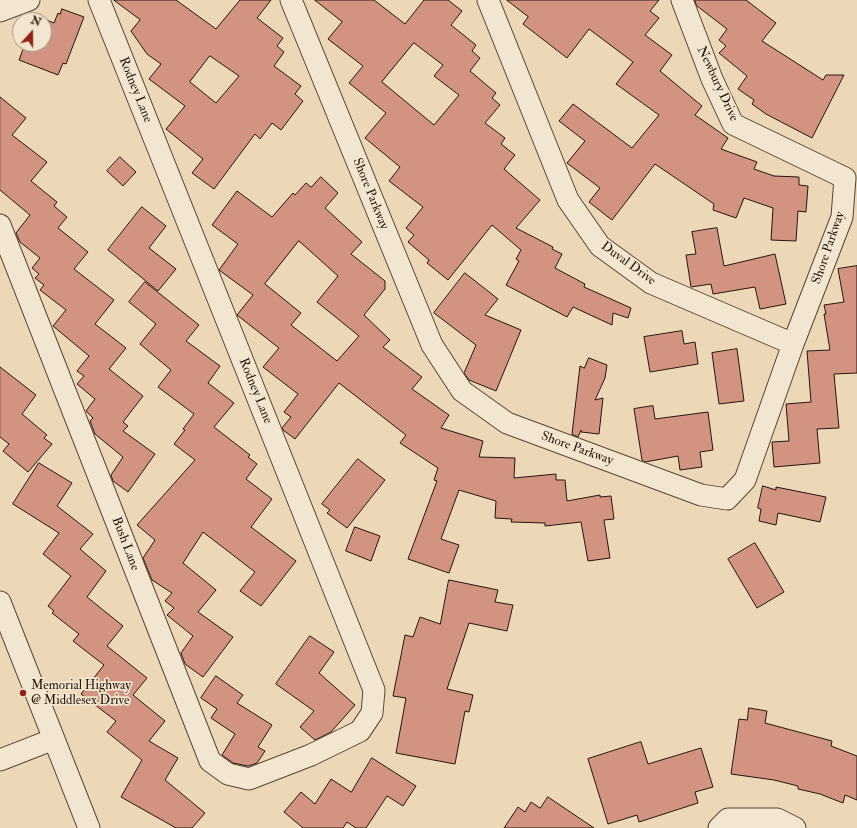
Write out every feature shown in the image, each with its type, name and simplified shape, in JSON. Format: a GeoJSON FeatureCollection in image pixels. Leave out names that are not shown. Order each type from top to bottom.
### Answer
{"type":"FeatureCollection","features":[{"type":"Feature","properties":{"kind":"street"},"geometry":{"type":"LineString","coordinates":[[0,11],[29,0]]}},
{"type":"Feature","properties":{"kind":"street","name":"Rodney Lane"},"geometry":{"type":"LineString","coordinates":[[99,0],[374,690],[372,713],[360,731],[311,755]]}},
{"type":"Feature","properties":{"kind":"street","name":"Shore Parkway"},"geometry":{"type":"LineString","coordinates":[[291,0],[432,345],[462,391],[507,423],[701,495],[727,499],[745,480],[793,344],[842,217],[846,178],[798,156]]}},
{"type":"Feature","properties":{"kind":"street","name":"Duval Drive"},"geometry":{"type":"LineString","coordinates":[[488,0],[568,200],[600,246],[651,283],[793,344]]}},
{"type":"Feature","properties":{"kind":"street","name":"Newbury Drive"},"geometry":{"type":"LineString","coordinates":[[682,0],[712,79],[733,124],[798,156]]}},
{"type":"Feature","properties":{"kind":"street","name":"Bush Lane"},"geometry":{"type":"LineString","coordinates":[[0,225],[210,761],[228,774],[249,779],[311,755]]}},
{"type":"Feature","properties":{"kind":"street"},"geometry":{"type":"LineString","coordinates":[[0,602],[89,828]]}},
{"type":"Feature","properties":{"kind":"street"},"geometry":{"type":"LineString","coordinates":[[0,760],[54,739]]}},
{"type":"Feature","properties":{"kind":"street"},"geometry":{"type":"LineString","coordinates":[[719,828],[728,819],[777,819],[795,828]]}},
{"type":"Feature","properties":{"kind":"building"},"geometry":{"type":"Polygon","coordinates":[[[114,0],[176,0],[216,29],[240,0],[271,0],[257,18],[283,38],[277,46],[284,52],[274,66],[301,86],[295,94],[303,101],[281,130],[272,123],[260,139],[255,134],[214,189],[192,173],[203,159],[166,129],[185,106],[149,79],[161,64],[147,54],[131,31],[140,20],[114,0]],[[210,56],[190,82],[216,103],[239,76],[210,56]]]}},
{"type":"Feature","properties":{"kind":"building"},"geometry":{"type":"Polygon","coordinates":[[[315,0],[374,0],[405,24],[424,0],[448,0],[462,11],[451,25],[476,45],[472,51],[480,58],[470,71],[496,93],[492,98],[500,105],[485,123],[505,138],[501,144],[515,155],[504,169],[540,200],[516,228],[553,247],[552,249],[562,254],[555,268],[585,284],[584,287],[631,308],[628,318],[613,313],[612,325],[573,307],[567,317],[506,285],[519,261],[516,259],[521,250],[492,225],[448,280],[427,263],[429,260],[408,242],[414,235],[406,228],[423,207],[389,181],[400,167],[365,138],[386,113],[349,83],[363,66],[328,39],[342,22],[315,0]],[[414,43],[382,82],[434,125],[459,95],[434,76],[443,65],[414,43]]]}},
{"type":"Feature","properties":{"kind":"building"},"geometry":{"type":"Polygon","coordinates":[[[507,0],[659,0],[650,11],[659,18],[645,35],[672,55],[660,71],[702,106],[695,115],[728,138],[721,149],[757,162],[754,169],[774,176],[799,177],[799,185],[808,186],[806,212],[798,211],[796,241],[771,240],[773,208],[744,198],[736,218],[713,210],[714,204],[655,164],[612,220],[589,202],[600,188],[567,163],[585,141],[559,121],[573,104],[632,148],[659,115],[616,84],[633,62],[589,29],[567,58],[523,24],[528,17],[507,0]]]}},
{"type":"Feature","properties":{"kind":"building"},"geometry":{"type":"Polygon","coordinates":[[[695,0],[746,0],[776,23],[762,41],[823,80],[826,75],[844,75],[812,138],[766,114],[752,104],[754,100],[738,89],[747,76],[719,53],[726,46],[719,40],[727,29],[697,6],[695,0]]]}},
{"type":"Feature","properties":{"kind":"building"},"geometry":{"type":"Polygon","coordinates":[[[62,9],[84,17],[66,64],[63,63],[58,75],[19,60],[22,52],[52,52],[52,22],[54,23],[58,13],[60,14],[62,9]]]}},
{"type":"Feature","properties":{"kind":"building"},"geometry":{"type":"Polygon","coordinates":[[[0,97],[26,118],[12,135],[47,162],[31,181],[57,202],[54,206],[67,217],[58,228],[88,252],[74,269],[114,300],[95,324],[126,348],[109,369],[143,396],[123,422],[128,426],[123,431],[155,454],[128,492],[113,481],[111,475],[123,457],[95,434],[90,421],[93,418],[86,411],[95,399],[77,384],[84,376],[77,371],[89,356],[53,326],[66,310],[40,290],[44,285],[35,278],[39,274],[32,268],[40,258],[20,242],[16,233],[30,215],[0,190],[0,97]]]}},
{"type":"Feature","properties":{"kind":"building"},"geometry":{"type":"Polygon","coordinates":[[[120,157],[136,172],[123,186],[107,171],[120,157]]]}},
{"type":"Feature","properties":{"kind":"building"},"geometry":{"type":"Polygon","coordinates":[[[321,177],[338,193],[325,208],[362,242],[351,254],[385,281],[385,289],[364,315],[390,340],[383,347],[422,377],[412,389],[449,415],[441,428],[483,441],[479,457],[515,458],[514,478],[556,474],[556,480],[565,480],[567,501],[600,495],[600,497],[611,496],[614,519],[604,520],[610,558],[588,561],[581,522],[545,526],[545,523],[511,522],[512,519],[495,518],[496,501],[459,490],[441,539],[459,545],[449,573],[408,559],[437,481],[434,480],[438,468],[400,443],[406,435],[339,383],[295,439],[283,430],[282,428],[291,417],[284,412],[298,394],[263,367],[279,348],[237,315],[253,295],[219,270],[238,244],[212,225],[237,191],[272,217],[293,193],[295,195],[306,183],[311,187],[321,177]],[[299,241],[265,284],[301,313],[291,325],[337,361],[359,336],[317,302],[338,276],[299,241]]]}},
{"type":"Feature","properties":{"kind":"building"},"geometry":{"type":"Polygon","coordinates":[[[142,207],[166,226],[149,248],[176,269],[158,291],[108,250],[142,207]]]}},
{"type":"Feature","properties":{"kind":"building"},"geometry":{"type":"Polygon","coordinates":[[[717,228],[724,266],[775,254],[786,304],[760,309],[755,287],[713,294],[711,284],[691,287],[686,255],[696,254],[692,232],[717,228]]]}},
{"type":"Feature","properties":{"kind":"building"},"geometry":{"type":"Polygon","coordinates":[[[857,266],[857,373],[834,374],[839,428],[817,429],[820,463],[774,467],[772,442],[789,441],[786,404],[811,402],[807,351],[830,350],[824,305],[844,302],[838,269],[857,266]]]}},
{"type":"Feature","properties":{"kind":"building"},"geometry":{"type":"Polygon","coordinates":[[[465,273],[498,299],[485,315],[521,330],[496,391],[469,380],[464,373],[476,345],[434,313],[465,273]]]}},
{"type":"Feature","properties":{"kind":"building"},"geometry":{"type":"Polygon","coordinates":[[[145,282],[199,325],[186,341],[220,366],[208,383],[234,403],[214,427],[250,455],[248,457],[257,464],[246,479],[272,499],[251,527],[296,561],[261,606],[240,591],[255,572],[203,532],[183,563],[216,590],[198,612],[233,637],[203,677],[185,664],[181,653],[193,636],[167,615],[174,608],[165,601],[172,593],[152,580],[143,558],[155,540],[137,525],[195,460],[174,444],[185,430],[183,429],[194,414],[158,387],[171,370],[140,344],[156,324],[129,302],[145,282]]]}},
{"type":"Feature","properties":{"kind":"building"},"geometry":{"type":"Polygon","coordinates":[[[682,331],[684,344],[695,342],[698,364],[650,372],[644,337],[682,331]]]}},
{"type":"Feature","properties":{"kind":"building"},"geometry":{"type":"Polygon","coordinates":[[[737,349],[744,401],[719,404],[712,353],[737,349]]]}},
{"type":"Feature","properties":{"kind":"building"},"geometry":{"type":"Polygon","coordinates":[[[589,358],[607,365],[605,378],[595,400],[603,398],[599,434],[581,432],[581,430],[578,437],[572,434],[580,366],[584,368],[589,358]]]}},
{"type":"Feature","properties":{"kind":"building"},"geometry":{"type":"Polygon","coordinates":[[[0,367],[36,395],[22,414],[47,435],[44,438],[52,444],[28,472],[3,451],[9,444],[0,437],[0,367]]]}},
{"type":"Feature","properties":{"kind":"building"},"geometry":{"type":"Polygon","coordinates":[[[653,406],[655,419],[708,412],[713,450],[700,452],[702,467],[680,470],[678,456],[645,462],[642,460],[634,409],[653,406]]]}},
{"type":"Feature","properties":{"kind":"building"},"geometry":{"type":"Polygon","coordinates":[[[358,459],[385,480],[347,528],[327,513],[330,510],[322,504],[358,459]]]}},
{"type":"Feature","properties":{"kind":"building"},"geometry":{"type":"Polygon","coordinates":[[[39,463],[72,483],[57,506],[93,534],[80,549],[106,571],[87,597],[123,626],[107,646],[147,678],[133,695],[165,721],[149,741],[178,758],[165,780],[205,813],[192,828],[176,828],[121,797],[142,760],[107,732],[116,721],[81,694],[104,665],[73,641],[79,634],[52,613],[54,611],[48,606],[71,576],[43,554],[59,533],[13,504],[39,463]]]}},
{"type":"Feature","properties":{"kind":"building"},"geometry":{"type":"Polygon","coordinates":[[[763,486],[776,490],[776,487],[826,497],[820,522],[778,513],[776,525],[759,521],[761,509],[758,508],[763,486]]]}},
{"type":"Feature","properties":{"kind":"building"},"geometry":{"type":"Polygon","coordinates":[[[355,527],[380,536],[371,561],[346,551],[355,527]]]}},
{"type":"Feature","properties":{"kind":"building"},"geometry":{"type":"Polygon","coordinates":[[[755,543],[784,592],[757,608],[728,559],[755,543]]]}},
{"type":"Feature","properties":{"kind":"building"},"geometry":{"type":"Polygon","coordinates":[[[449,580],[498,590],[495,602],[513,605],[507,631],[469,623],[447,689],[473,695],[469,712],[465,711],[455,764],[396,753],[406,698],[393,696],[405,635],[413,637],[420,617],[440,624],[449,580]]]}},
{"type":"Feature","properties":{"kind":"building"},"geometry":{"type":"Polygon","coordinates":[[[310,636],[334,652],[319,673],[355,705],[331,732],[315,740],[300,727],[314,711],[276,684],[310,636]]]}},
{"type":"Feature","properties":{"kind":"building"},"geometry":{"type":"Polygon","coordinates":[[[216,676],[243,695],[237,703],[272,725],[258,747],[265,751],[257,763],[248,766],[233,763],[222,755],[235,734],[211,718],[217,709],[201,698],[216,676]]]}},
{"type":"Feature","properties":{"kind":"building"},"geometry":{"type":"Polygon","coordinates":[[[749,708],[767,711],[765,723],[832,741],[831,746],[857,756],[857,800],[845,795],[843,803],[820,794],[798,789],[798,786],[774,780],[731,774],[739,719],[747,720],[749,708]]]}},
{"type":"Feature","properties":{"kind":"building"},"geometry":{"type":"Polygon","coordinates":[[[641,742],[648,764],[701,748],[713,787],[695,792],[698,803],[639,822],[637,815],[608,824],[588,759],[641,742]]]}},
{"type":"Feature","properties":{"kind":"building"},"geometry":{"type":"Polygon","coordinates":[[[372,758],[416,786],[403,806],[387,796],[366,828],[356,828],[347,822],[343,828],[303,828],[284,812],[301,792],[315,804],[331,779],[351,792],[372,758]]]}},
{"type":"Feature","properties":{"kind":"building"},"geometry":{"type":"Polygon","coordinates":[[[548,797],[594,828],[504,828],[518,807],[525,812],[531,802],[540,808],[548,797]]]}},
{"type":"Feature","properties":{"kind":"place","name":"Memorial Highway @ Middlesex Drive"},"geometry":{"type":"Point","coordinates":[23,693]}}]}
